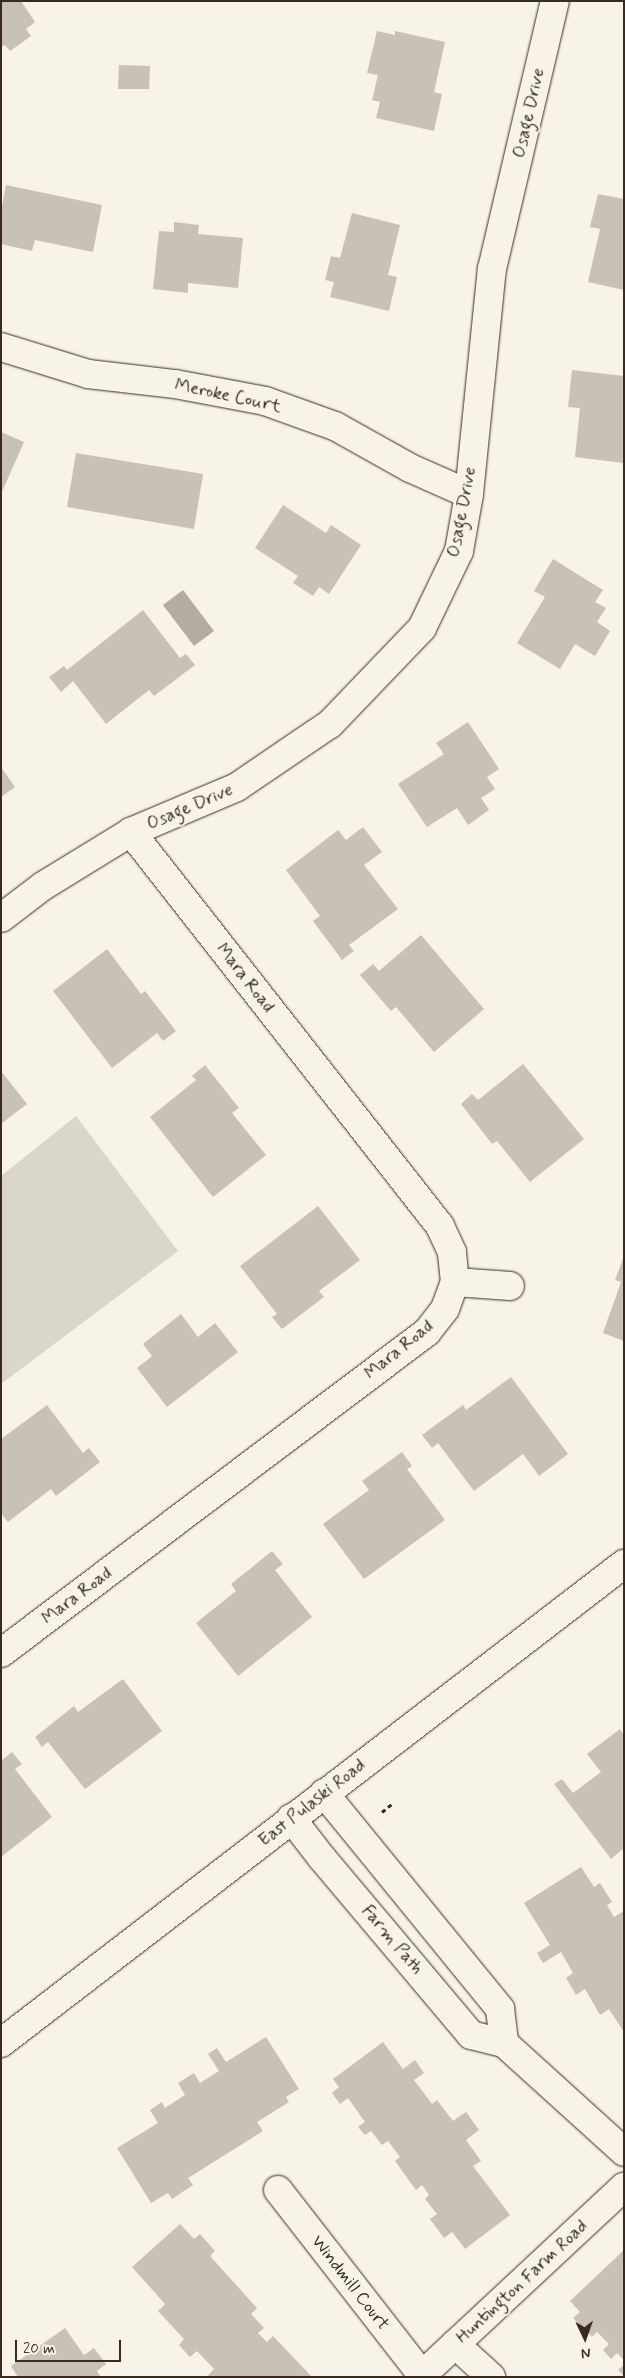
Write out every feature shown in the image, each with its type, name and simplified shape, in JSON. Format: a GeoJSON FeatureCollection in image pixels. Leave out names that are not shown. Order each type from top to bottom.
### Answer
{"type":"FeatureCollection","features":[{"type":"Feature","properties":{"kind":"street","name":"Osage Drive"},"geometry":{"type":"LineString","coordinates":[[1,918],[43,886],[131,832],[237,787],[330,724],[422,628],[459,551],[469,494],[492,269],[555,1]]}},
{"type":"Feature","properties":{"kind":"street","name":"Meroke Court"},"geometry":{"type":"LineString","coordinates":[[1,346],[88,374],[175,384],[265,401],[335,426],[410,468],[469,494]]}},
{"type":"Feature","properties":{"kind":"street","name":"Mara Road"},"geometry":{"type":"LineString","coordinates":[[1,1653],[426,1332],[445,1309],[455,1282],[452,1252],[440,1226],[131,832]]}},
{"type":"Feature","properties":{"kind":"street"},"geometry":{"type":"LineString","coordinates":[[455,1282],[510,1286]]}},
{"type":"Feature","properties":{"kind":"street","name":"East Pulaski Road"},"geometry":{"type":"LineString","coordinates":[[1,2042],[190,1899],[291,1818],[624,1564]]}},
{"type":"Feature","properties":{"kind":"street"},"geometry":{"type":"LineString","coordinates":[[324,1793],[500,2009],[504,2043]]}},
{"type":"Feature","properties":{"kind":"street","name":"Farm Path"},"geometry":{"type":"LineString","coordinates":[[291,1818],[322,1858],[471,2035],[504,2043],[624,2152]]}},
{"type":"Feature","properties":{"kind":"street","name":"Huntington Farm Road"},"geometry":{"type":"LineString","coordinates":[[421,2376],[624,2187]]}},
{"type":"Feature","properties":{"kind":"street","name":"Windmill Court"},"geometry":{"type":"LineString","coordinates":[[278,2190],[421,2376]]}},
{"type":"Feature","properties":{"kind":"street"},"geometry":{"type":"LineString","coordinates":[[455,2344],[491,2377]]}},
{"type":"Feature","properties":{"kind":"shaded area"},"geometry":{"type":"Polygon","coordinates":[[[183,590],[214,631],[194,646],[163,605],[183,590]]]}},
{"type":"Feature","properties":{"kind":"shaded area"},"geometry":{"type":"Polygon","coordinates":[[[76,1116],[178,1251],[1,1384],[1,1176],[76,1116]]]}},
{"type":"Feature","properties":{"kind":"building"},"geometry":{"type":"Polygon","coordinates":[[[1,1],[21,1],[35,22],[26,29],[31,36],[10,51],[5,45],[1,47],[1,1]]]}},
{"type":"Feature","properties":{"kind":"building"},"geometry":{"type":"Polygon","coordinates":[[[377,31],[395,35],[395,31],[445,42],[434,92],[442,94],[434,131],[376,118],[380,102],[372,100],[378,75],[367,73],[377,31]]]}},
{"type":"Feature","properties":{"kind":"building"},"geometry":{"type":"Polygon","coordinates":[[[119,65],[150,66],[149,89],[118,89],[119,65]]]}},
{"type":"Feature","properties":{"kind":"building"},"geometry":{"type":"Polygon","coordinates":[[[6,185],[102,205],[93,252],[35,240],[32,251],[1,244],[1,211],[6,185]]]}},
{"type":"Feature","properties":{"kind":"building"},"geometry":{"type":"Polygon","coordinates":[[[598,194],[624,199],[624,290],[588,282],[600,229],[590,227],[598,194]]]}},
{"type":"Feature","properties":{"kind":"building"},"geometry":{"type":"Polygon","coordinates":[[[352,213],[400,225],[388,275],[397,277],[389,311],[330,297],[334,282],[325,280],[331,256],[340,258],[352,213]]]}},
{"type":"Feature","properties":{"kind":"building"},"geometry":{"type":"Polygon","coordinates":[[[174,222],[199,225],[198,234],[243,238],[238,288],[188,283],[188,293],[153,289],[159,231],[174,232],[174,222]]]}},
{"type":"Feature","properties":{"kind":"building"},"geometry":{"type":"Polygon","coordinates":[[[572,370],[624,376],[623,463],[575,457],[580,408],[568,407],[572,370]]]}},
{"type":"Feature","properties":{"kind":"building"},"geometry":{"type":"Polygon","coordinates":[[[1,432],[24,442],[1,494],[1,432]]]}},
{"type":"Feature","properties":{"kind":"building"},"geometry":{"type":"Polygon","coordinates":[[[76,453],[203,474],[194,529],[67,507],[76,453]]]}},
{"type":"Feature","properties":{"kind":"building"},"geometry":{"type":"Polygon","coordinates":[[[283,505],[326,533],[331,525],[361,545],[329,594],[319,587],[313,596],[293,583],[298,576],[255,548],[283,505]]]}},
{"type":"Feature","properties":{"kind":"building"},"geometry":{"type":"Polygon","coordinates":[[[553,559],[603,590],[595,602],[606,608],[597,622],[610,631],[595,656],[575,644],[560,669],[517,643],[545,597],[534,591],[553,559]]]}},
{"type":"Feature","properties":{"kind":"building"},"geometry":{"type":"Polygon","coordinates":[[[143,610],[180,658],[186,654],[195,665],[154,696],[149,690],[106,724],[73,681],[61,692],[49,677],[64,666],[67,670],[143,610]]]}},
{"type":"Feature","properties":{"kind":"building"},"geometry":{"type":"Polygon","coordinates":[[[468,722],[499,769],[487,777],[495,789],[481,798],[489,810],[468,825],[457,808],[427,827],[398,784],[444,754],[436,743],[468,722]]]}},
{"type":"Feature","properties":{"kind":"building"},"geometry":{"type":"Polygon","coordinates":[[[1,767],[15,787],[1,797],[1,767]]]}},
{"type":"Feature","properties":{"kind":"building"},"geometry":{"type":"Polygon","coordinates":[[[363,827],[382,852],[364,865],[398,909],[349,945],[354,951],[342,960],[313,921],[320,916],[286,870],[338,830],[346,840],[363,827]]]}},
{"type":"Feature","properties":{"kind":"building"},"geometry":{"type":"Polygon","coordinates":[[[421,935],[484,1009],[434,1052],[396,1007],[391,1011],[360,975],[373,964],[379,971],[421,935]]]}},
{"type":"Feature","properties":{"kind":"building"},"geometry":{"type":"Polygon","coordinates":[[[107,949],[141,994],[145,991],[176,1031],[163,1041],[157,1033],[112,1068],[53,991],[107,949]]]}},
{"type":"Feature","properties":{"kind":"building"},"geometry":{"type":"Polygon","coordinates":[[[523,1064],[584,1139],[530,1182],[497,1141],[492,1144],[461,1104],[472,1094],[478,1100],[523,1064]]]}},
{"type":"Feature","properties":{"kind":"building"},"geometry":{"type":"Polygon","coordinates":[[[205,1065],[239,1108],[232,1113],[266,1155],[213,1197],[150,1117],[196,1080],[192,1076],[205,1065]]]}},
{"type":"Feature","properties":{"kind":"building"},"geometry":{"type":"Polygon","coordinates":[[[1,1071],[27,1104],[1,1124],[1,1071]]]}},
{"type":"Feature","properties":{"kind":"building"},"geometry":{"type":"Polygon","coordinates":[[[318,1206],[360,1260],[319,1291],[324,1297],[282,1329],[272,1317],[277,1314],[240,1266],[318,1206]]]}},
{"type":"Feature","properties":{"kind":"building"},"geometry":{"type":"Polygon","coordinates":[[[624,1256],[624,1341],[603,1333],[621,1282],[615,1280],[624,1256]]]}},
{"type":"Feature","properties":{"kind":"building"},"geometry":{"type":"Polygon","coordinates":[[[181,1314],[198,1337],[215,1323],[238,1352],[167,1407],[137,1368],[152,1356],[143,1344],[181,1314]]]}},
{"type":"Feature","properties":{"kind":"building"},"geometry":{"type":"Polygon","coordinates":[[[511,1377],[568,1454],[539,1476],[523,1454],[474,1491],[438,1443],[432,1448],[422,1435],[463,1405],[466,1410],[511,1377]]]}},
{"type":"Feature","properties":{"kind":"building"},"geometry":{"type":"Polygon","coordinates":[[[47,1405],[83,1453],[89,1448],[100,1462],[56,1496],[51,1489],[8,1522],[1,1513],[1,1439],[47,1405]]]}},
{"type":"Feature","properties":{"kind":"building"},"geometry":{"type":"Polygon","coordinates":[[[402,1452],[412,1466],[407,1469],[445,1520],[364,1579],[323,1524],[369,1490],[362,1481],[402,1452]]]}},
{"type":"Feature","properties":{"kind":"building"},"geometry":{"type":"Polygon","coordinates":[[[272,1551],[283,1564],[275,1570],[312,1617],[238,1676],[196,1623],[236,1591],[231,1584],[272,1551]]]}},
{"type":"Feature","properties":{"kind":"building"},"geometry":{"type":"Polygon","coordinates":[[[123,1679],[162,1731],[85,1789],[48,1742],[42,1747],[35,1737],[74,1706],[78,1712],[123,1679]]]}},
{"type":"Feature","properties":{"kind":"building"},"geometry":{"type":"Polygon","coordinates":[[[620,1729],[624,1735],[624,1848],[611,1859],[554,1784],[562,1779],[573,1793],[601,1772],[587,1754],[620,1729]]]}},
{"type":"Feature","properties":{"kind":"building"},"geometry":{"type":"Polygon","coordinates":[[[12,1752],[22,1764],[15,1769],[52,1817],[1,1857],[1,1761],[12,1752]]]}},
{"type":"Feature","properties":{"kind":"building"},"geometry":{"type":"Polygon","coordinates":[[[581,1867],[594,1887],[600,1883],[612,1902],[607,1905],[614,1917],[624,1911],[624,2032],[609,2009],[600,2015],[585,1989],[576,1995],[566,1978],[573,1973],[561,1952],[543,1963],[537,1953],[550,1945],[524,1903],[581,1867]]]}},
{"type":"Feature","properties":{"kind":"building"},"geometry":{"type":"Polygon","coordinates":[[[266,2037],[299,2089],[286,2097],[289,2102],[257,2122],[263,2131],[188,2178],[193,2185],[172,2199],[168,2193],[151,2203],[117,2148],[158,2123],[150,2110],[162,2102],[165,2108],[185,2095],[178,2083],[194,2073],[200,2083],[219,2071],[208,2054],[217,2048],[226,2062],[266,2037]]]}},
{"type":"Feature","properties":{"kind":"building"},"geometry":{"type":"Polygon","coordinates":[[[383,2042],[403,2069],[415,2060],[424,2073],[414,2080],[432,2104],[437,2100],[453,2121],[466,2112],[479,2130],[466,2140],[481,2161],[473,2166],[510,2215],[465,2249],[452,2232],[444,2238],[430,2219],[437,2214],[425,2199],[429,2195],[422,2185],[416,2190],[395,2161],[400,2157],[388,2141],[382,2145],[371,2131],[365,2135],[358,2127],[365,2122],[348,2098],[340,2104],[332,2093],[339,2087],[333,2079],[383,2042]]]}},
{"type":"Feature","properties":{"kind":"building"},"geometry":{"type":"Polygon","coordinates":[[[180,2224],[194,2239],[200,2234],[215,2251],[210,2256],[257,2308],[251,2314],[264,2328],[258,2333],[267,2342],[273,2336],[312,2377],[207,2377],[214,2369],[197,2351],[190,2357],[179,2345],[184,2339],[158,2311],[165,2304],[132,2267],[180,2224]]]}},
{"type":"Feature","properties":{"kind":"building"},"geometry":{"type":"Polygon","coordinates":[[[624,2250],[624,2360],[617,2353],[611,2359],[603,2350],[609,2344],[597,2332],[592,2337],[573,2318],[580,2312],[570,2301],[624,2250]]]}},
{"type":"Feature","properties":{"kind":"building"},"geometry":{"type":"Polygon","coordinates":[[[65,2328],[84,2355],[94,2348],[106,2364],[97,2371],[101,2377],[18,2377],[11,2366],[65,2328]]]}},
{"type":"Feature","properties":{"kind":"building"},"geometry":{"type":"Polygon","coordinates":[[[624,2365],[624,2376],[618,2370],[624,2365]]]}}]}
